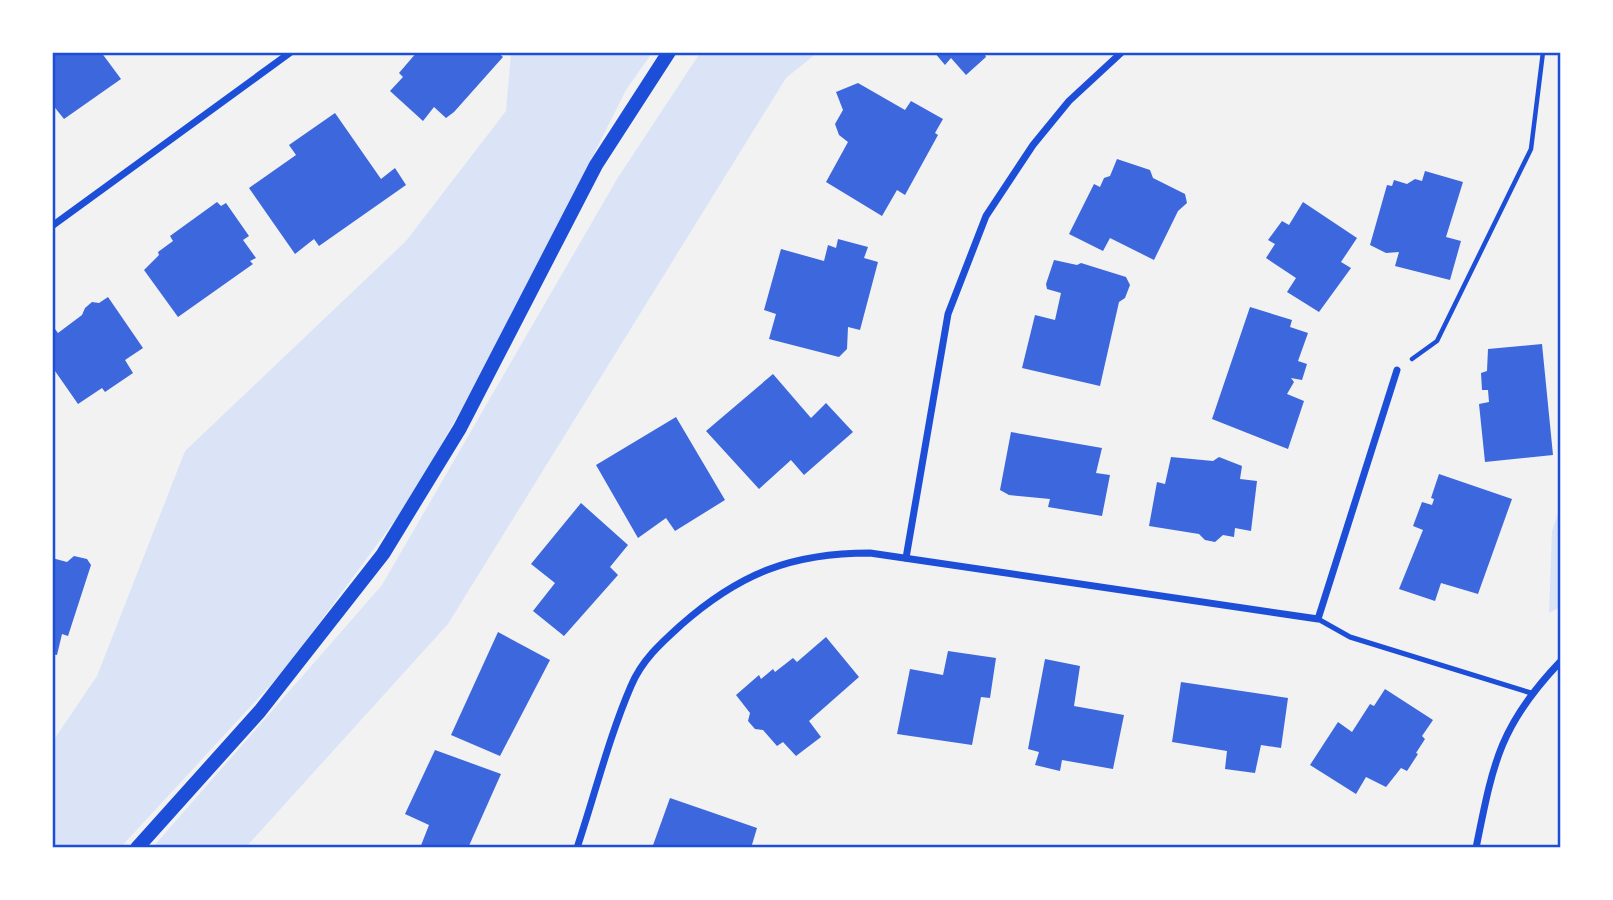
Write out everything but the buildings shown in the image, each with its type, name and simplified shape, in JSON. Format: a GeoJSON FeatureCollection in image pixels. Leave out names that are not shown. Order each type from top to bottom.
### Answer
{"type":"FeatureCollection","features":[{"type":"Feature","properties":{"kind":"main road"},"geometry":{"type":"LineString","coordinates":[[137,848],[260,711],[383,554],[460,428],[596,165],[669,52]]}},
{"type":"Feature","properties":{"kind":"street"},"geometry":{"type":"LineString","coordinates":[[52,226],[291,52]]}},
{"type":"Feature","properties":{"kind":"street"},"geometry":{"type":"LineString","coordinates":[[906,558],[948,314],[986,216],[1033,145],[1069,102],[1122,52]]}},
{"type":"Feature","properties":{"kind":"street"},"geometry":{"type":"LineString","coordinates":[[577,848],[632,685],[659,644],[714,596],[772,567],[825,553],[870,553],[1318,619],[1397,370]]}},
{"type":"Feature","properties":{"kind":"street"},"geometry":{"type":"LineString","coordinates":[[1476,848],[1491,772],[1510,725],[1531,693],[1560,662]]}},
{"type":"Feature","properties":{"kind":"lane"},"geometry":{"type":"LineString","coordinates":[[1318,619],[1350,637],[1531,693]]}},
{"type":"Feature","properties":{"kind":"path"},"geometry":{"type":"LineString","coordinates":[[1397,370],[1437,341],[1531,149],[1543,52]]}},
{"type":"Feature","properties":{"kind":"shaded area"},"geometry":{"type":"Polygon","coordinates":[[[511,53],[652,53],[626,90],[499,343],[409,501],[286,668],[121,847],[53,848],[53,741],[97,676],[185,451],[406,241],[506,111],[511,53]]]}},
{"type":"Feature","properties":{"kind":"shaded area"},"geometry":{"type":"Polygon","coordinates":[[[700,53],[817,53],[786,78],[448,624],[246,847],[153,847],[382,585],[617,179],[700,53]]]}},
{"type":"Feature","properties":{"kind":"shaded area"},"geometry":{"type":"Polygon","coordinates":[[[1560,507],[1560,607],[1549,613],[1552,531],[1560,507]]]}}]}
